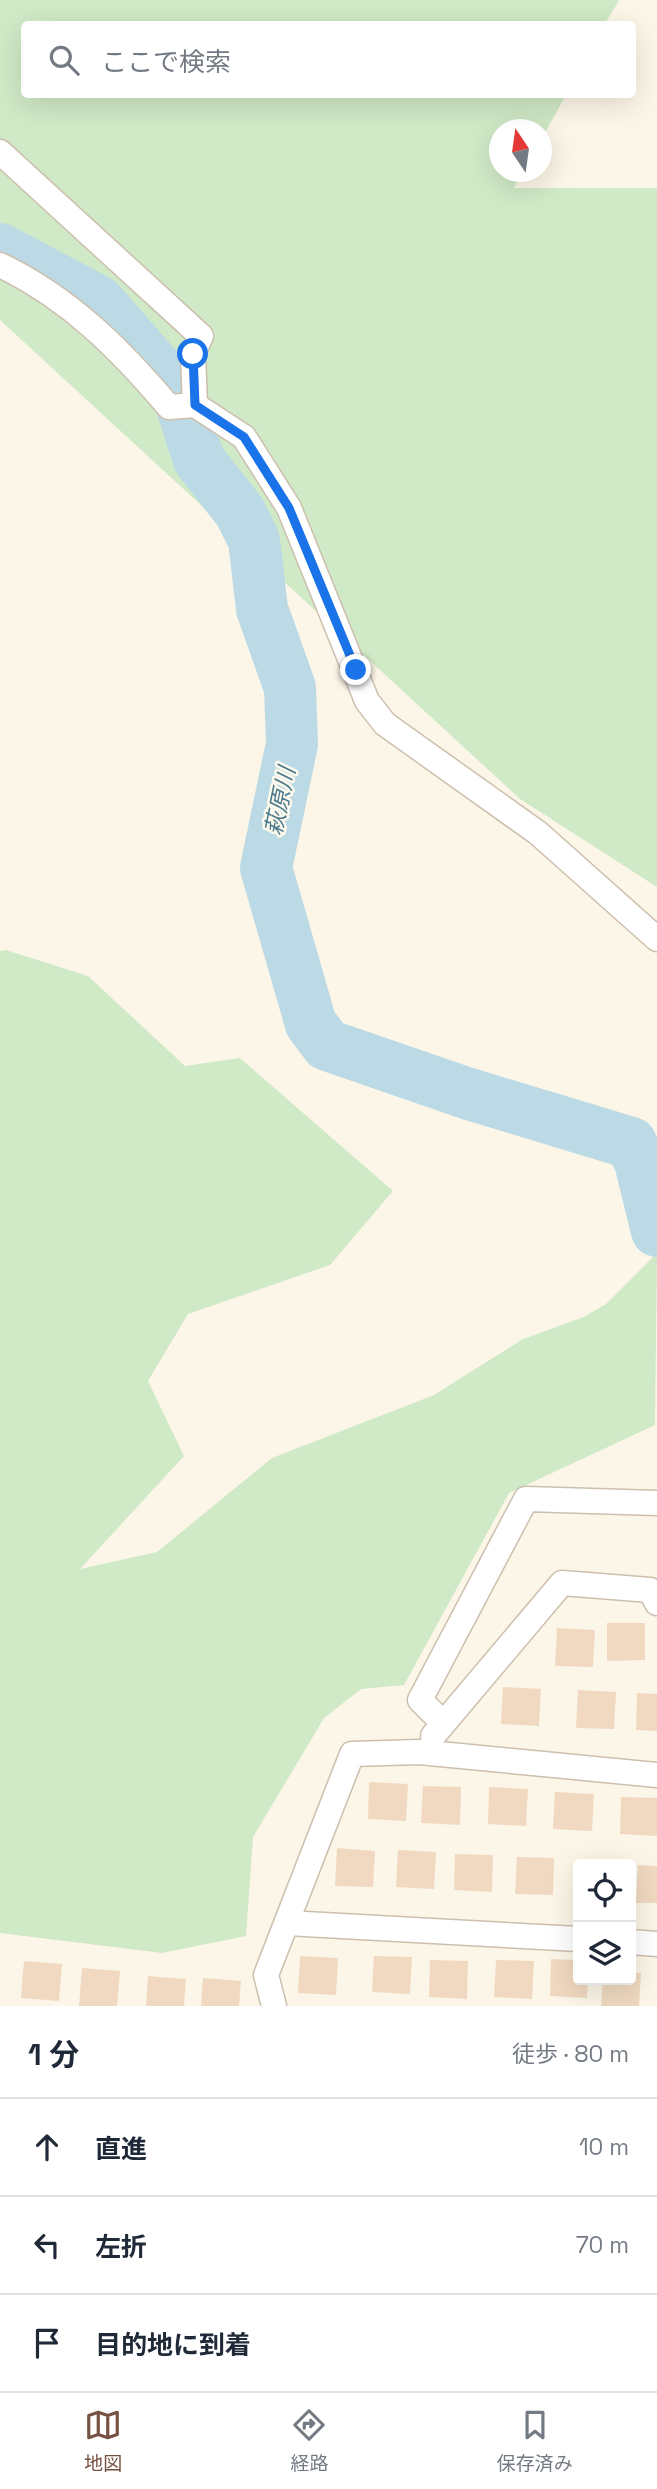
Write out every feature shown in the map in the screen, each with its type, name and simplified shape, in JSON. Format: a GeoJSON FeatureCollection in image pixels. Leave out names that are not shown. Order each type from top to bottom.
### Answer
{"type":"FeatureCollection","features":[{"type":"Feature","properties":{"kind":"street"},"geometry":{"type":"LineString","coordinates":[[0,152],[201,336],[193,354],[195,405]]}},
{"type":"Feature","properties":{"kind":"street"},"geometry":{"type":"LineString","coordinates":[[0,265],[30,279],[93,325],[128,359],[169,407],[195,405],[244,437],[289,508],[368,701],[385,724],[538,833],[657,939]]}},
{"type":"Feature","properties":{"kind":"street"},"geometry":{"type":"LineString","coordinates":[[443,1723],[420,1700],[526,1499],[657,1503]]}},
{"type":"Feature","properties":{"kind":"street"},"geometry":{"type":"LineString","coordinates":[[419,1752],[562,1583],[650,1590],[657,1603]]}},
{"type":"Feature","properties":{"kind":"street"},"geometry":{"type":"LineString","coordinates":[[274,2006],[266,1975],[352,1754],[419,1752],[657,1774]]}},
{"type":"Feature","properties":{"kind":"street"},"geometry":{"type":"LineString","coordinates":[[287,1923],[573,1939]]}},
{"type":"Feature","properties":{"kind":"street"},"geometry":{"type":"LineString","coordinates":[[636,1942],[657,1944]]}},
{"type":"Feature","properties":{"kind":"green space"},"geometry":{"type":"Polygon","coordinates":[[[0,0],[619,0],[607,21],[21,21],[21,98],[564,98],[552,120],[489,119],[489,182],[517,182],[514,188],[657,188],[657,887],[520,799],[0,320],[0,0]]]}},
{"type":"Feature","properties":{"kind":"green space"},"geometry":{"type":"Polygon","coordinates":[[[6,950],[88,976],[185,1066],[240,1058],[393,1191],[330,1265],[188,1314],[148,1381],[184,1456],[80,1569],[157,1552],[272,1458],[434,1395],[523,1339],[584,1317],[606,1304],[657,1253],[655,1425],[509,1493],[404,1685],[361,1689],[324,1718],[253,1837],[246,1936],[162,1953],[0,1933],[0,951],[6,950]]]}},
{"type":"Feature","properties":{"kind":"building"},"geometry":{"type":"Polygon","coordinates":[[[607,1623],[645,1623],[645,1660],[607,1661],[607,1623]]]}},
{"type":"Feature","properties":{"kind":"building"},"geometry":{"type":"Polygon","coordinates":[[[557,1628],[595,1630],[593,1667],[555,1666],[557,1628]]]}},
{"type":"Feature","properties":{"kind":"building"},"geometry":{"type":"Polygon","coordinates":[[[503,1687],[541,1689],[539,1726],[501,1724],[503,1687]]]}},
{"type":"Feature","properties":{"kind":"building"},"geometry":{"type":"Polygon","coordinates":[[[578,1690],[616,1692],[614,1729],[576,1728],[578,1690]]]}},
{"type":"Feature","properties":{"kind":"building"},"geometry":{"type":"Polygon","coordinates":[[[637,1693],[657,1694],[657,1731],[636,1730],[637,1693]]]}},
{"type":"Feature","properties":{"kind":"building"},"geometry":{"type":"Polygon","coordinates":[[[369,1782],[408,1784],[406,1821],[368,1819],[369,1782]]]}},
{"type":"Feature","properties":{"kind":"building"},"geometry":{"type":"Polygon","coordinates":[[[423,1786],[461,1787],[460,1825],[421,1823],[423,1786]]]}},
{"type":"Feature","properties":{"kind":"building"},"geometry":{"type":"Polygon","coordinates":[[[489,1787],[528,1789],[526,1826],[488,1824],[489,1787]]]}},
{"type":"Feature","properties":{"kind":"building"},"geometry":{"type":"Polygon","coordinates":[[[555,1792],[594,1794],[592,1831],[553,1829],[555,1792]]]}},
{"type":"Feature","properties":{"kind":"building"},"geometry":{"type":"Polygon","coordinates":[[[621,1797],[657,1798],[657,1836],[620,1834],[621,1797]]]}},
{"type":"Feature","properties":{"kind":"building"},"geometry":{"type":"Polygon","coordinates":[[[337,1848],[375,1851],[373,1887],[335,1886],[337,1848]]]}},
{"type":"Feature","properties":{"kind":"building"},"geometry":{"type":"Polygon","coordinates":[[[398,1850],[436,1852],[434,1889],[396,1887],[398,1850]]]}},
{"type":"Feature","properties":{"kind":"building"},"geometry":{"type":"Polygon","coordinates":[[[455,1854],[493,1855],[492,1892],[454,1890],[455,1854]]]}},
{"type":"Feature","properties":{"kind":"building"},"geometry":{"type":"Polygon","coordinates":[[[517,1857],[554,1858],[553,1895],[515,1894],[517,1857]]]}},
{"type":"Feature","properties":{"kind":"building"},"geometry":{"type":"Polygon","coordinates":[[[638,1865],[657,1866],[657,1903],[636,1903],[638,1865]]]}},
{"type":"Feature","properties":{"kind":"building"},"geometry":{"type":"Polygon","coordinates":[[[300,1956],[338,1958],[336,1995],[298,1993],[300,1956]]]}},
{"type":"Feature","properties":{"kind":"building"},"geometry":{"type":"Polygon","coordinates":[[[374,1956],[412,1957],[410,1994],[372,1992],[374,1956]]]}},
{"type":"Feature","properties":{"kind":"building"},"geometry":{"type":"Polygon","coordinates":[[[551,1959],[573,1960],[573,1985],[588,1985],[587,1998],[550,1996],[551,1959]]]}},
{"type":"Feature","properties":{"kind":"building"},"geometry":{"type":"Polygon","coordinates":[[[430,1960],[468,1961],[467,1999],[429,1997],[430,1960]]]}},
{"type":"Feature","properties":{"kind":"building"},"geometry":{"type":"Polygon","coordinates":[[[496,1960],[534,1961],[532,1999],[494,1997],[496,1960]]]}},
{"type":"Feature","properties":{"kind":"building"},"geometry":{"type":"Polygon","coordinates":[[[24,1961],[62,1964],[59,2001],[21,1998],[24,1961]]]}},
{"type":"Feature","properties":{"kind":"building"},"geometry":{"type":"Polygon","coordinates":[[[82,1968],[120,1971],[117,2006],[79,2006],[82,1968]]]}},
{"type":"Feature","properties":{"kind":"building"},"geometry":{"type":"Polygon","coordinates":[[[636,1972],[641,1973],[639,2006],[601,2006],[603,1985],[636,1985],[636,1972]]]}},
{"type":"Feature","properties":{"kind":"building"},"geometry":{"type":"Polygon","coordinates":[[[148,1976],[186,1979],[184,2006],[146,2006],[148,1976]]]}},
{"type":"Feature","properties":{"kind":"building"},"geometry":{"type":"Polygon","coordinates":[[[203,1978],[241,1981],[239,2006],[201,2006],[203,1978]]]}},
{"type":"Feature","properties":{"kind":"waterway","name":"萩原川"},"geometry":{"type":"LineString","coordinates":[[0,249],[98,301],[177,391],[199,460],[240,512],[254,540],[262,609],[290,688],[292,744],[266,868],[311,1024],[327,1045],[466,1093],[631,1143],[640,1162],[657,1231]]}},
{"type":"Feature","properties":{"kind":"route"},"geometry":{"type":"LineString","coordinates":[[193,354],[195,405],[244,437],[289,508],[356,670]]}}]}
